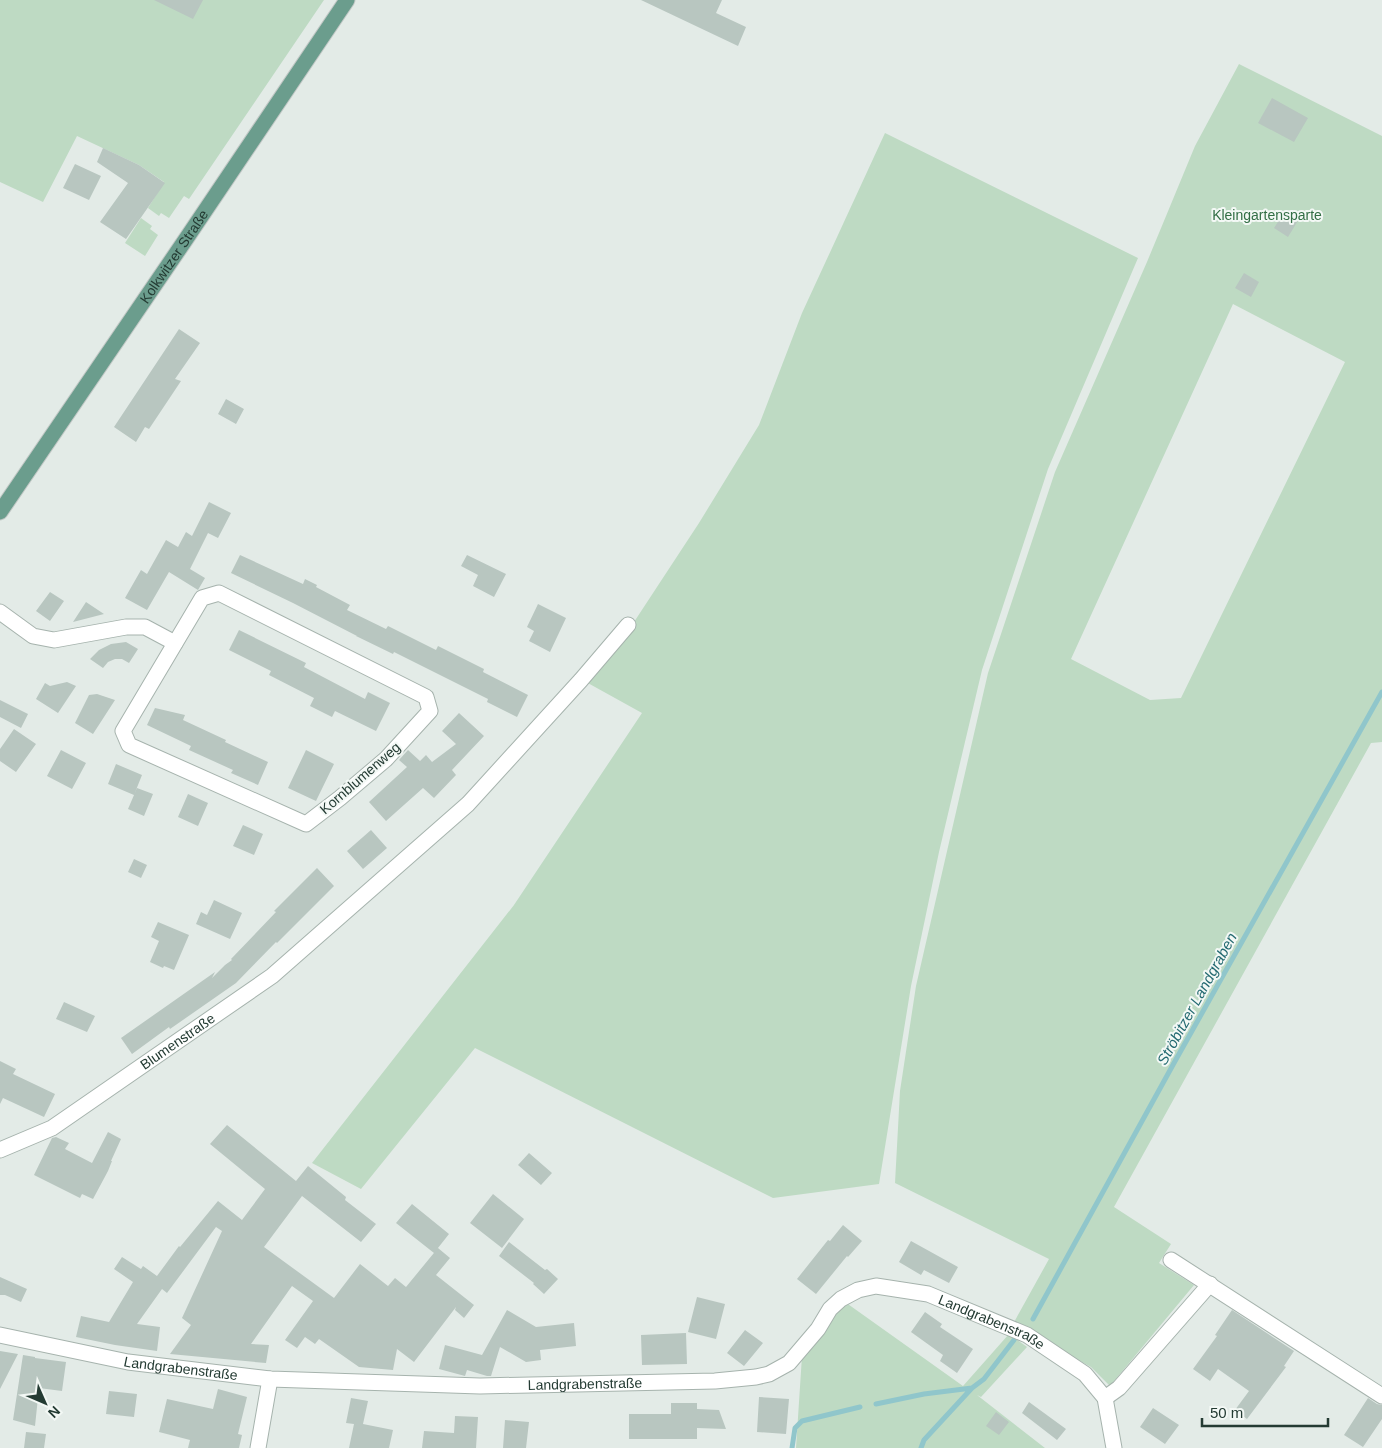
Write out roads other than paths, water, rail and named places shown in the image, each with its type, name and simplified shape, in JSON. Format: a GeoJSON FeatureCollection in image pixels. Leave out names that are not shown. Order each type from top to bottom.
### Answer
{"type":"FeatureCollection","features":[{"type":"Feature","properties":{"kind":"main road","name":"Kolkwitzer Straße"},"geometry":{"type":"LineString","coordinates":[[0,512],[347,0]]}},
{"type":"Feature","properties":{"kind":"street","name":"Kornblumenweg"},"geometry":{"type":"LineString","coordinates":[[219,593],[426,697],[430,711],[386,759],[306,824],[130,746],[123,731],[175,643],[202,598],[219,593]]}},
{"type":"Feature","properties":{"kind":"street"},"geometry":{"type":"LineString","coordinates":[[0,612],[33,636],[54,640],[118,629],[145,627],[175,643]]}},
{"type":"Feature","properties":{"kind":"street","name":"Blumenstraße"},"geometry":{"type":"LineString","coordinates":[[0,1150],[52,1128],[272,976],[468,804],[581,680],[628,625]]}},
{"type":"Feature","properties":{"kind":"street"},"geometry":{"type":"LineString","coordinates":[[1171,1260],[1382,1396]]}},
{"type":"Feature","properties":{"kind":"street"},"geometry":{"type":"LineString","coordinates":[[1105,1398],[1119,1388],[1210,1284]]}},
{"type":"Feature","properties":{"kind":"street","name":"Landgrabenstraße"},"geometry":{"type":"LineString","coordinates":[[0,1335],[128,1362],[270,1379],[480,1386],[715,1381],[756,1378],[769,1374],[789,1363],[818,1329],[830,1309],[841,1298],[858,1290],[876,1286],[928,1294],[1027,1335],[1085,1374],[1105,1398],[1114,1448]]}},
{"type":"Feature","properties":{"kind":"street"},"geometry":{"type":"LineString","coordinates":[[258,1448],[270,1379]]}},
{"type":"Feature","properties":{"kind":"waterway","name":"Ströbitzer Landgraben"},"geometry":{"type":"LineString","coordinates":[[1033,1319],[1382,692]]}},
{"type":"Feature","properties":{"kind":"waterway","name":"Ströbitzer Landgraben"},"geometry":{"type":"LineString","coordinates":[[876,1404],[924,1394],[972,1388],[984,1379],[1014,1340]]}},
{"type":"Feature","properties":{"kind":"waterway"},"geometry":{"type":"LineString","coordinates":[[921,1448],[924,1440],[972,1388]]}},
{"type":"Feature","properties":{"kind":"waterway","name":"Ströbitzer Landgraben"},"geometry":{"type":"LineString","coordinates":[[792,1448],[795,1428],[802,1421],[860,1407]]}},
{"type":"Feature","properties":{"kind":"park label","name":"Kleingartensparte"},"geometry":{"type":"Point","coordinates":[1267,215]}}]}
